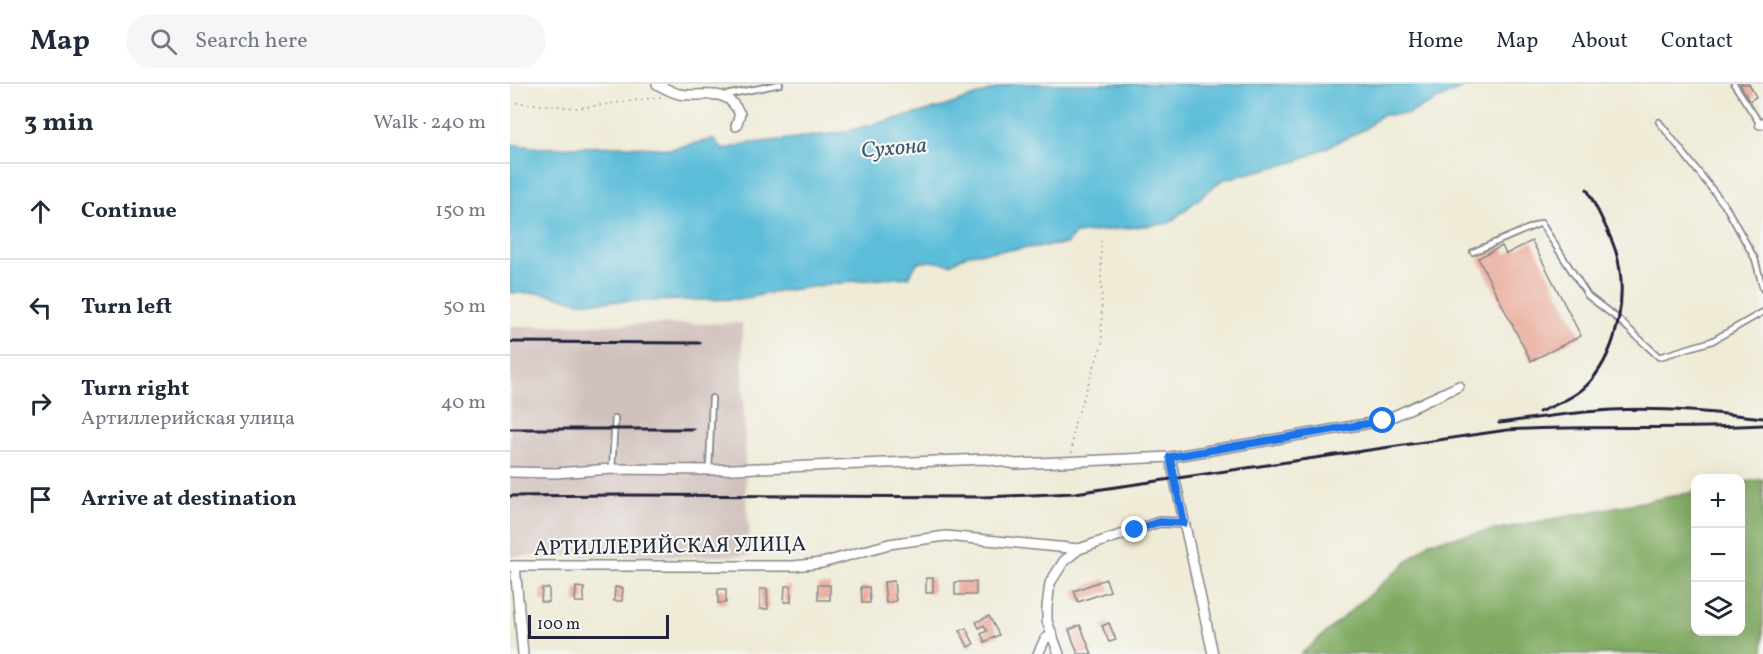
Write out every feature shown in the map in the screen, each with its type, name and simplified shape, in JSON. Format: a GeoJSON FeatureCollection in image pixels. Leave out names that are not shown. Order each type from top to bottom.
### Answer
{"type":"FeatureCollection","features":[{"type":"Feature","properties":{"kind":"street"},"geometry":{"type":"LineString","coordinates":[[657,84],[680,94],[720,94],[735,102],[740,114],[736,126]]}},
{"type":"Feature","properties":{"kind":"street"},"geometry":{"type":"LineString","coordinates":[[510,472],[709,470],[986,459],[1016,464],[1072,463],[1170,457],[1383,421],[1459,386]]}},
{"type":"Feature","properties":{"kind":"street"},"geometry":{"type":"LineString","coordinates":[[1170,457],[1213,654]]}},
{"type":"Feature","properties":{"kind":"street","name":"АРТИЛЛЕРИЙСКАЯ УЛИЦА"},"geometry":{"type":"LineString","coordinates":[[1059,654],[1047,621],[1047,607],[1050,583],[1064,561],[1079,549],[1159,522],[1184,523]]}},
{"type":"Feature","properties":{"kind":"street","name":"АРТИЛЛЕРИЙСКАЯ УЛИЦА"},"geometry":{"type":"LineString","coordinates":[[513,566],[794,566],[822,563],[890,544],[946,536],[1079,549]]}},
{"type":"Feature","properties":{"kind":"street"},"geometry":{"type":"LineString","coordinates":[[513,566],[522,654]]}},
{"type":"Feature","properties":{"kind":"street"},"geometry":{"type":"LineString","coordinates":[[1038,654],[1045,639],[1052,635]]}},
{"type":"Feature","properties":{"kind":"lane"},"geometry":{"type":"LineString","coordinates":[[723,96],[780,84]]}},
{"type":"Feature","properties":{"kind":"lane"},"geometry":{"type":"LineString","coordinates":[[1734,84],[1762,123]]}},
{"type":"Feature","properties":{"kind":"lane"},"geometry":{"type":"LineString","coordinates":[[1659,122],[1726,207],[1755,259],[1763,289]]}},
{"type":"Feature","properties":{"kind":"lane"},"geometry":{"type":"LineString","coordinates":[[1473,252],[1541,223],[1588,296],[1618,319],[1659,357],[1712,341],[1763,312]]}},
{"type":"Feature","properties":{"kind":"lane"},"geometry":{"type":"LineString","coordinates":[[709,470],[712,398]]}},
{"type":"Feature","properties":{"kind":"lane"},"geometry":{"type":"LineString","coordinates":[[612,470],[615,418]]}},
{"type":"Feature","properties":{"kind":"path"},"geometry":{"type":"LineString","coordinates":[[510,102],[578,108],[680,94]]}},
{"type":"Feature","properties":{"kind":"path"},"geometry":{"type":"LineString","coordinates":[[1072,463],[1074,425],[1102,344],[1101,241]]}},
{"type":"Feature","properties":{"kind":"shaded area"},"geometry":{"type":"Polygon","coordinates":[[[742,323],[746,494],[751,556],[510,556],[510,326],[742,323]]]}},
{"type":"Feature","properties":{"kind":"green space"},"geometry":{"type":"Polygon","coordinates":[[[1763,479],[1763,654],[1301,654],[1430,542],[1691,493],[1691,636],[1745,636],[1745,482],[1763,479]]]}},
{"type":"Feature","properties":{"kind":"water","name":"Сухона"},"geometry":{"type":"Polygon","coordinates":[[[1010,84],[1470,84],[1408,114],[1381,115],[1365,129],[1298,161],[1222,180],[1169,223],[1075,234],[1066,244],[968,254],[950,264],[930,261],[917,263],[909,277],[855,281],[774,292],[744,299],[580,302],[542,293],[510,293],[510,144],[540,148],[625,146],[671,149],[713,139],[724,150],[744,144],[839,133],[943,107],[1010,84]]]}},
{"type":"Feature","properties":{"kind":"building"},"geometry":{"type":"Polygon","coordinates":[[[1740,84],[1749,84],[1756,97],[1749,101],[1740,84]]]}},
{"type":"Feature","properties":{"kind":"building"},"geometry":{"type":"Polygon","coordinates":[[[1532,241],[1581,336],[1531,361],[1478,258],[1502,246],[1506,254],[1532,241]]]}},
{"type":"Feature","properties":{"kind":"building"},"geometry":{"type":"Polygon","coordinates":[[[926,578],[933,578],[933,593],[926,593],[926,578]]]}},
{"type":"Feature","properties":{"kind":"building"},"geometry":{"type":"Polygon","coordinates":[[[1106,579],[1110,591],[1078,602],[1074,591],[1106,579]]]}},
{"type":"Feature","properties":{"kind":"building"},"geometry":{"type":"Polygon","coordinates":[[[894,581],[896,601],[886,603],[884,582],[894,581]]]}},
{"type":"Feature","properties":{"kind":"building"},"geometry":{"type":"Polygon","coordinates":[[[955,582],[976,582],[976,595],[955,595],[955,582]]]}},
{"type":"Feature","properties":{"kind":"building"},"geometry":{"type":"Polygon","coordinates":[[[818,585],[830,585],[830,600],[818,600],[818,585]]]}},
{"type":"Feature","properties":{"kind":"building"},"geometry":{"type":"Polygon","coordinates":[[[785,586],[791,586],[791,602],[784,602],[785,586]]]}},
{"type":"Feature","properties":{"kind":"building"},"geometry":{"type":"Polygon","coordinates":[[[576,587],[584,588],[584,602],[575,602],[576,587]]]}},
{"type":"Feature","properties":{"kind":"building"},"geometry":{"type":"Polygon","coordinates":[[[615,587],[623,588],[622,601],[614,601],[615,587]]]}},
{"type":"Feature","properties":{"kind":"building"},"geometry":{"type":"Polygon","coordinates":[[[861,587],[869,587],[870,603],[862,603],[861,587]]]}},
{"type":"Feature","properties":{"kind":"building"},"geometry":{"type":"Polygon","coordinates":[[[542,588],[549,588],[549,602],[541,602],[542,588]]]}},
{"type":"Feature","properties":{"kind":"building"},"geometry":{"type":"Polygon","coordinates":[[[718,589],[726,589],[726,603],[718,603],[718,589]]]}},
{"type":"Feature","properties":{"kind":"building"},"geometry":{"type":"Polygon","coordinates":[[[760,589],[767,589],[768,609],[760,609],[760,589]]]}},
{"type":"Feature","properties":{"kind":"building"},"geometry":{"type":"Polygon","coordinates":[[[989,616],[999,635],[985,642],[981,634],[987,631],[984,625],[979,628],[976,622],[989,616]]]}},
{"type":"Feature","properties":{"kind":"building"},"geometry":{"type":"Polygon","coordinates":[[[1109,623],[1116,640],[1109,642],[1102,626],[1109,623]]]}},
{"type":"Feature","properties":{"kind":"building"},"geometry":{"type":"Polygon","coordinates":[[[1080,625],[1092,654],[1078,654],[1069,630],[1080,625]]]}},
{"type":"Feature","properties":{"kind":"building"},"geometry":{"type":"Polygon","coordinates":[[[966,628],[974,644],[968,647],[960,631],[966,628]]]}},
{"type":"Feature","properties":{"kind":"railway"},"geometry":{"type":"LineString","coordinates":[[1539,412],[1573,396],[1590,382],[1608,353],[1618,320],[1621,302],[1620,268],[1606,228],[1587,189]]}},
{"type":"Feature","properties":{"kind":"railway"},"geometry":{"type":"LineString","coordinates":[[510,342],[700,343]]}},
{"type":"Feature","properties":{"kind":"railway"},"geometry":{"type":"LineString","coordinates":[[1499,423],[1584,412],[1631,409],[1688,411],[1763,418]]}},
{"type":"Feature","properties":{"kind":"railway"},"geometry":{"type":"LineString","coordinates":[[510,496],[984,497],[1075,493],[1507,430],[1763,425]]}},
{"type":"Feature","properties":{"kind":"railway"},"geometry":{"type":"LineString","coordinates":[[510,429],[693,429]]}},
{"type":"Feature","properties":{"kind":"route"},"geometry":{"type":"LineString","coordinates":[[1135,530],[1159,522],[1184,523],[1170,457],[1383,421]]}}]}
